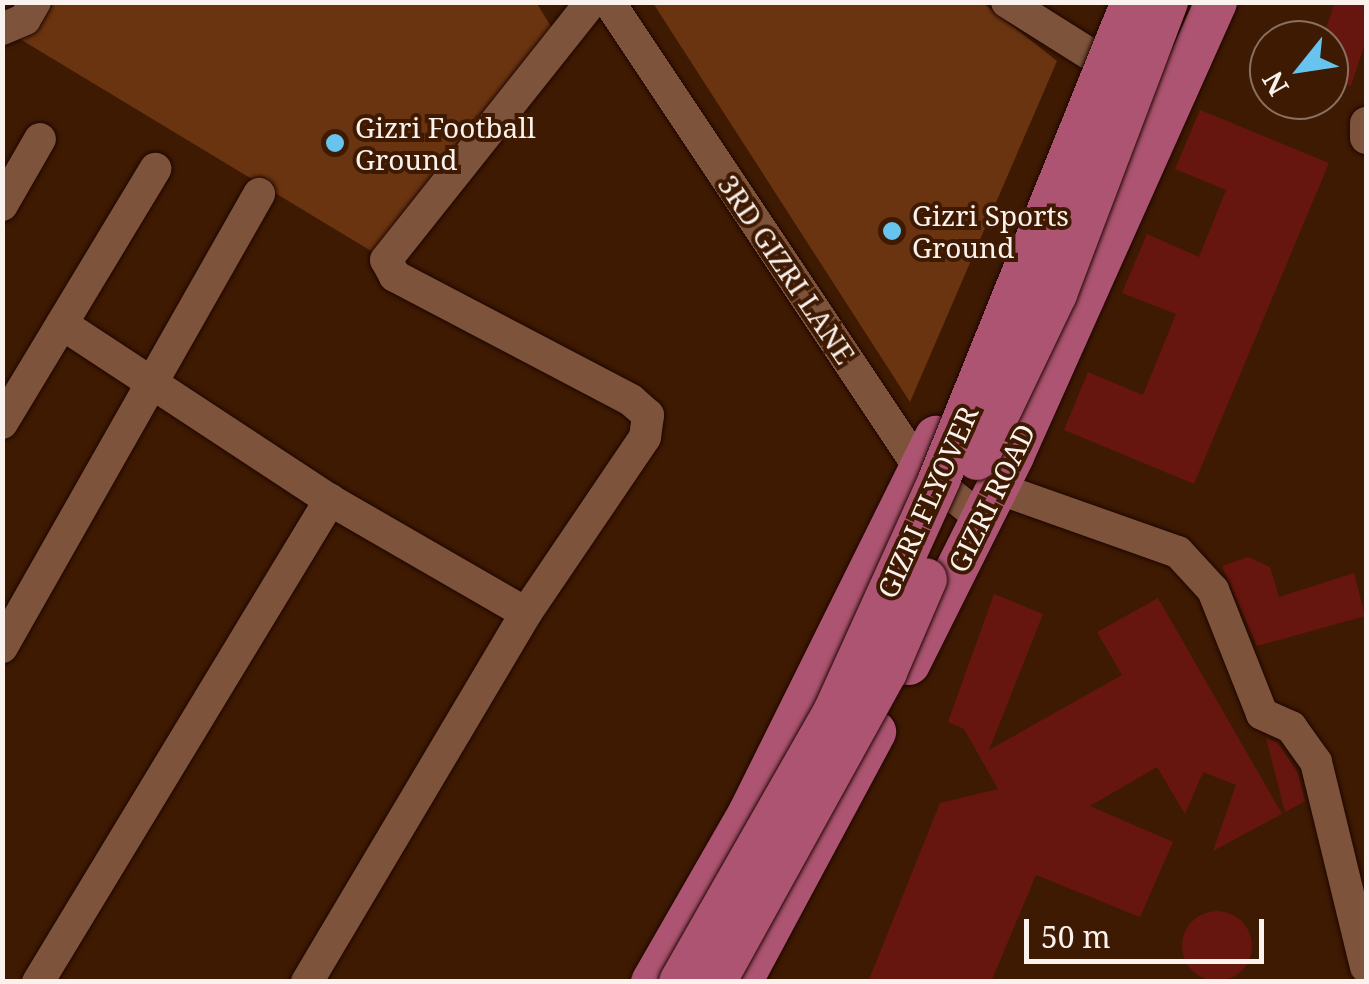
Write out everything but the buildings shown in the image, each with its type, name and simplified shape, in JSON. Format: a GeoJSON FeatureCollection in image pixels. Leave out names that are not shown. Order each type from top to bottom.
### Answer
{"type":"FeatureCollection","features":[{"type":"Feature","properties":{"kind":"main road"},"geometry":{"type":"LineString","coordinates":[[652,982],[749,814],[921,470],[1110,2]]}},
{"type":"Feature","properties":{"kind":"main road","name":"GIZRI FLYOVER"},"geometry":{"type":"LineString","coordinates":[[680,982],[842,694],[939,480],[1132,2]]}},
{"type":"Feature","properties":{"kind":"main road","name":"GIZRI FLYOVER"},"geometry":{"type":"LineString","coordinates":[[715,982],[886,672],[1056,294],[1167,2]]}},
{"type":"Feature","properties":{"kind":"main road","name":"GIZRI ROAD"},"geometry":{"type":"LineString","coordinates":[[741,982],[820,840],[989,504],[1216,2]]}},
{"type":"Feature","properties":{"kind":"street"},"geometry":{"type":"LineString","coordinates":[[2,30],[26,19],[35,2]]}},
{"type":"Feature","properties":{"kind":"street"},"geometry":{"type":"LineString","coordinates":[[307,982],[526,613],[645,437],[648,415],[631,400],[396,276],[386,260],[591,2]]}},
{"type":"Feature","properties":{"kind":"street","name":"3RD GIZRI LANE"},"geometry":{"type":"LineString","coordinates":[[609,2],[921,470],[989,504],[1178,552],[1213,590],[1262,714],[1291,727],[1316,762],[1366,967]]}},
{"type":"Feature","properties":{"kind":"street"},"geometry":{"type":"LineString","coordinates":[[1007,2],[1091,55]]}},
{"type":"Feature","properties":{"kind":"street"},"geometry":{"type":"LineString","coordinates":[[1366,123],[1366,138]]}},
{"type":"Feature","properties":{"kind":"street"},"geometry":{"type":"LineString","coordinates":[[2,205],[40,139]]}},
{"type":"Feature","properties":{"kind":"street"},"geometry":{"type":"LineString","coordinates":[[2,424],[156,169]]}},
{"type":"Feature","properties":{"kind":"street"},"geometry":{"type":"LineString","coordinates":[[2,648],[259,194]]}},
{"type":"Feature","properties":{"kind":"street"},"geometry":{"type":"LineString","coordinates":[[62,324],[150,386],[330,500],[526,613]]}},
{"type":"Feature","properties":{"kind":"street"},"geometry":{"type":"LineString","coordinates":[[38,982],[330,500]]}},
{"type":"Feature","properties":{"kind":"shaded area","name":"Gizri Football Ground"},"geometry":{"type":"Polygon","coordinates":[[[536,2],[560,41],[386,260],[5,30],[35,3],[536,2]]]}},
{"type":"Feature","properties":{"kind":"shaded area","name":"Gizri Sports Ground"},"geometry":{"type":"Polygon","coordinates":[[[653,3],[983,3],[1057,61],[910,402],[653,3]]]}},
{"type":"Feature","properties":{"kind":"place","name":"Gizri Football Ground"},"geometry":{"type":"Point","coordinates":[335,143]}},
{"type":"Feature","properties":{"kind":"place","name":"Gizri Sports Ground"},"geometry":{"type":"Point","coordinates":[892,231]}}]}
